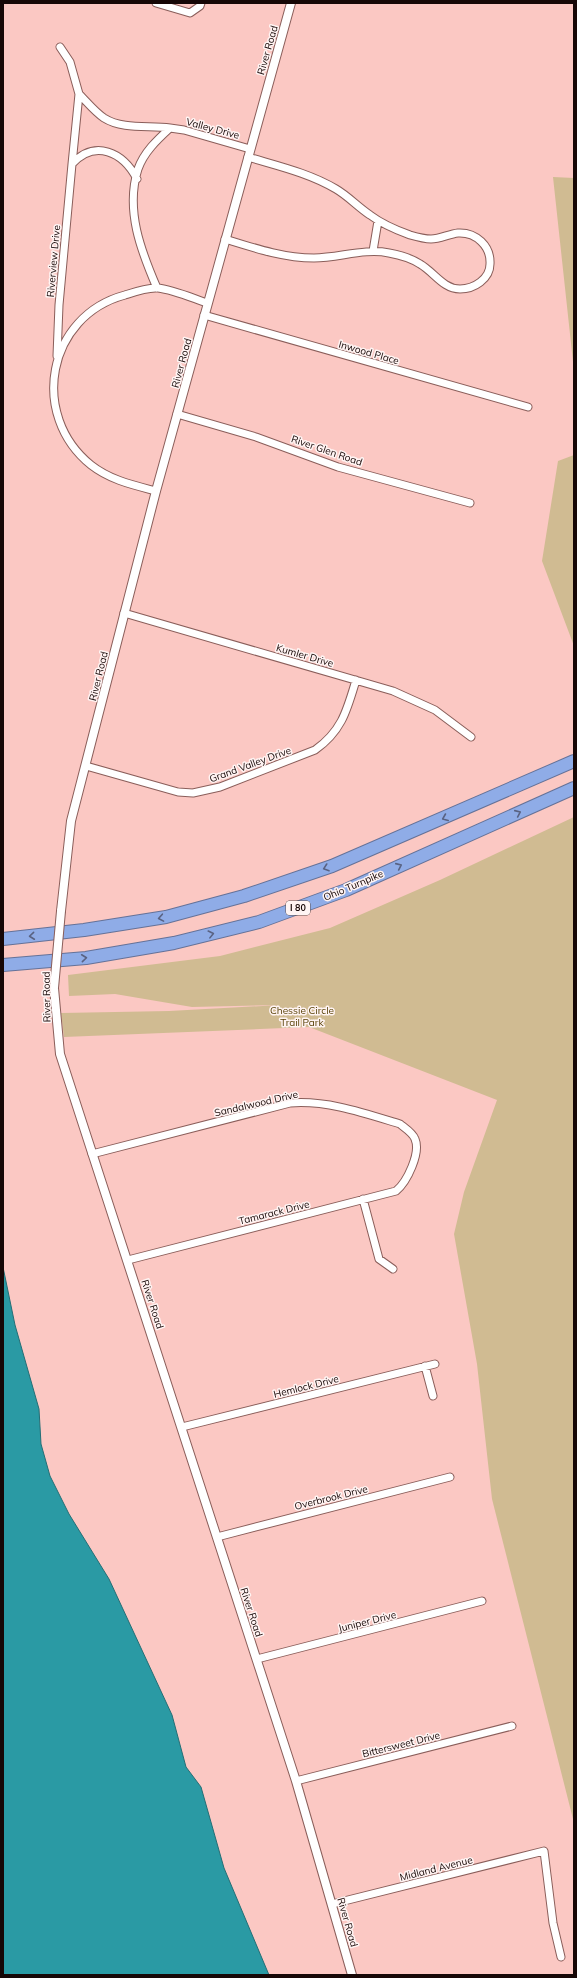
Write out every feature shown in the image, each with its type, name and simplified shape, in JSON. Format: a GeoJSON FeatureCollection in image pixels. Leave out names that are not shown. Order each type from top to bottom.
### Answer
{"type":"FeatureCollection","features":[{"type":"Feature","properties":{"kind":"highway"},"geometry":{"type":"LineString","coordinates":[[3,939],[84,930],[166,917],[244,896],[332,866],[574,761]]}},
{"type":"Feature","properties":{"kind":"highway","name":"Ohio Turnpike"},"geometry":{"type":"LineString","coordinates":[[3,965],[86,958],[174,943],[258,922],[346,890],[574,788]]}},
{"type":"Feature","properties":{"kind":"street"},"geometry":{"type":"LineString","coordinates":[[156,3],[190,13],[200,6],[201,3]]}},
{"type":"Feature","properties":{"kind":"street","name":"River Road"},"geometry":{"type":"LineString","coordinates":[[291,3],[156,491],[71,821],[54,988],[60,1054],[296,1781],[352,1975]]}},
{"type":"Feature","properties":{"kind":"street","name":"Riverview Drive"},"geometry":{"type":"LineString","coordinates":[[60,47],[70,62],[79,94],[59,305],[54,391],[57,414],[59,422],[71,444],[80,455],[103,473],[126,483],[156,491]]}},
{"type":"Feature","properties":{"kind":"street","name":"Valley Drive"},"geometry":{"type":"LineString","coordinates":[[79,94],[103,118],[111,121],[129,125],[154,125],[184,130],[320,180],[337,190],[378,221],[392,228],[421,238],[440,238],[456,234],[472,235],[478,238],[488,250],[490,256],[490,268],[483,280],[476,285],[469,288],[456,288],[442,282],[431,272],[410,259],[387,252],[374,251]]}},
{"type":"Feature","properties":{"kind":"street"},"geometry":{"type":"LineString","coordinates":[[157,288],[142,255],[136,231],[134,209],[138,170],[150,149],[170,128]]}},
{"type":"Feature","properties":{"kind":"street"},"geometry":{"type":"LineString","coordinates":[[72,164],[82,155],[90,152],[106,151],[120,157],[128,164],[137,178]]}},
{"type":"Feature","properties":{"kind":"street"},"geometry":{"type":"LineString","coordinates":[[225,239],[255,248],[297,257],[314,258],[374,251],[378,221]]}},
{"type":"Feature","properties":{"kind":"street"},"geometry":{"type":"LineString","coordinates":[[56,361],[71,332],[96,308],[120,296],[157,288],[207,303]]}},
{"type":"Feature","properties":{"kind":"street","name":"Inwood Place"},"geometry":{"type":"LineString","coordinates":[[204,315],[528,407]]}},
{"type":"Feature","properties":{"kind":"street","name":"River Glen Road"},"geometry":{"type":"LineString","coordinates":[[177,414],[256,437],[338,467],[470,503]]}},
{"type":"Feature","properties":{"kind":"street","name":"Kumler Drive"},"geometry":{"type":"LineString","coordinates":[[124,613],[393,691],[435,710],[470,737]]}},
{"type":"Feature","properties":{"kind":"street","name":"Grand Valley Drive"},"geometry":{"type":"LineString","coordinates":[[86,766],[178,792],[198,792],[220,787],[315,750],[322,745],[333,734],[344,719],[356,680]]}},
{"type":"Feature","properties":{"kind":"street","name":"Sandalwood Drive"},"geometry":{"type":"LineString","coordinates":[[92,1154],[290,1103],[309,1101],[332,1105],[400,1124],[408,1130],[416,1140],[416,1152],[412,1166]]}},
{"type":"Feature","properties":{"kind":"street","name":"Tamarack Drive"},"geometry":{"type":"LineString","coordinates":[[128,1260],[396,1191],[403,1185],[412,1166]]}},
{"type":"Feature","properties":{"kind":"street"},"geometry":{"type":"LineString","coordinates":[[363,1199],[379,1259],[393,1269]]}},
{"type":"Feature","properties":{"kind":"street","name":"Hemlock Drive"},"geometry":{"type":"LineString","coordinates":[[182,1427],[435,1364]]}},
{"type":"Feature","properties":{"kind":"street"},"geometry":{"type":"LineString","coordinates":[[425,1366],[433,1396]]}},
{"type":"Feature","properties":{"kind":"street","name":"Overbrook Drive"},"geometry":{"type":"LineString","coordinates":[[216,1536],[450,1477]]}},
{"type":"Feature","properties":{"kind":"street","name":"Juniper Drive"},"geometry":{"type":"LineString","coordinates":[[257,1659],[482,1601]]}},
{"type":"Feature","properties":{"kind":"street","name":"Bittersweet Drive"},"geometry":{"type":"LineString","coordinates":[[296,1781],[512,1726]]}},
{"type":"Feature","properties":{"kind":"street","name":"Midland Avenue"},"geometry":{"type":"LineString","coordinates":[[332,1904],[544,1851],[552,1917],[562,1957]]}},
{"type":"Feature","properties":{"kind":"green space"},"geometry":{"type":"Polygon","coordinates":[[[553,177],[574,178],[574,371],[553,177]]]}},
{"type":"Feature","properties":{"kind":"green space"},"geometry":{"type":"Polygon","coordinates":[[[574,455],[574,646],[542,561],[558,461],[574,455]]]}},
{"type":"Feature","properties":{"kind":"green space","name":"Chessie Circle Trail Park"},"geometry":{"type":"Polygon","coordinates":[[[574,817],[574,1823],[492,1499],[477,1364],[454,1234],[464,1192],[497,1100],[309,1027],[64,1037],[61,1013],[169,1011],[281,1005],[192,1007],[115,994],[69,996],[68,975],[220,956],[330,928],[440,880],[574,817]]]}},
{"type":"Feature","properties":{"kind":"water"},"geometry":{"type":"Polygon","coordinates":[[[3,1267],[15,1325],[39,1409],[41,1444],[50,1476],[69,1514],[109,1579],[172,1715],[186,1767],[201,1787],[224,1868],[269,1975],[3,1975],[3,1267]]]}}]}
